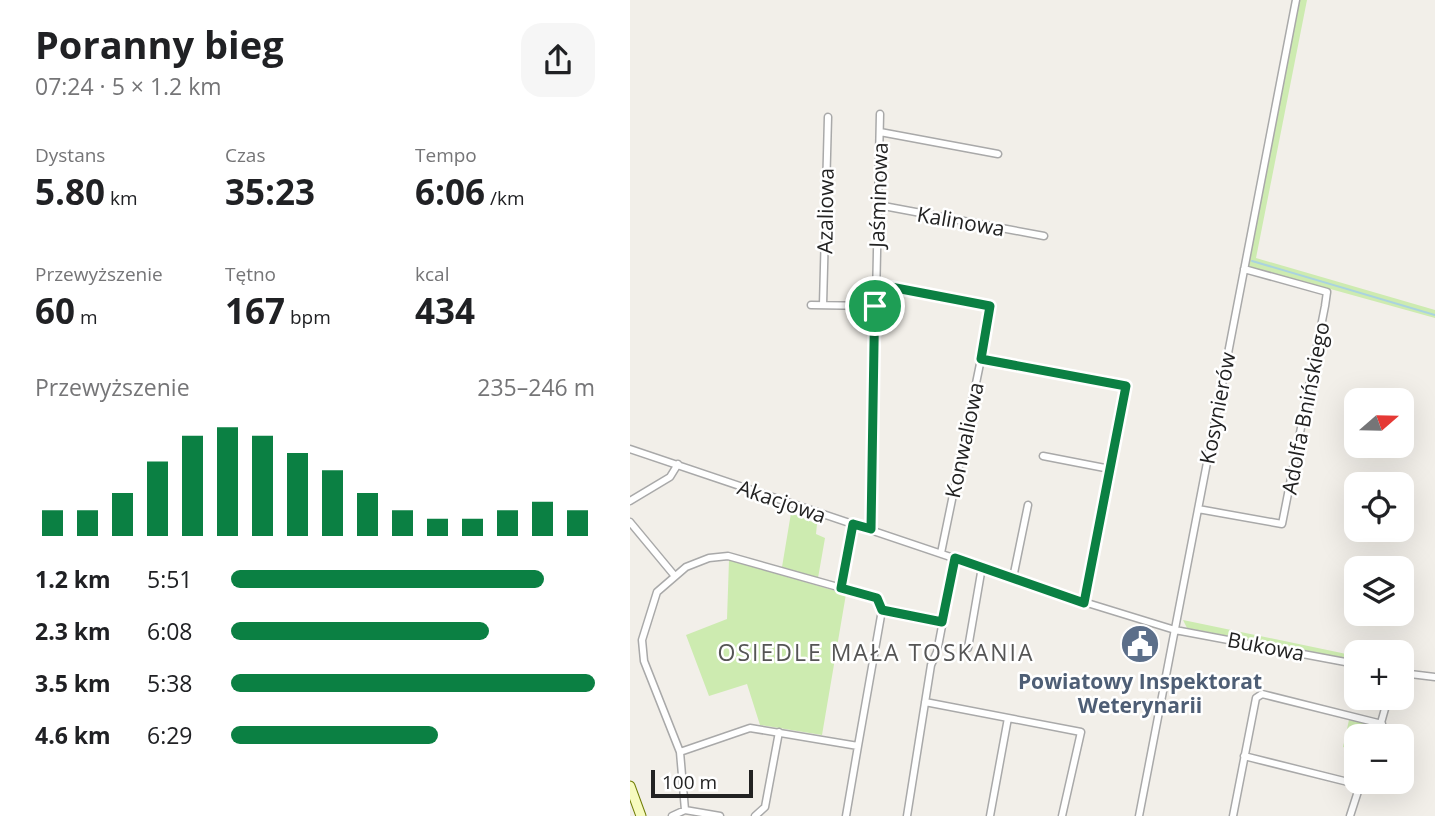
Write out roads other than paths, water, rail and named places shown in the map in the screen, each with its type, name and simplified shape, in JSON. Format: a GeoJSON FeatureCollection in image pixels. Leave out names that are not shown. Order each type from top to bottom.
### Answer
{"type":"FeatureCollection","features":[{"type":"Feature","properties":{"kind":"street","name":"Kosynierów"},"geometry":{"type":"LineString","coordinates":[[1139,816],[1296,0]]}},
{"type":"Feature","properties":{"kind":"street","name":"Jaśminowa"},"geometry":{"type":"LineString","coordinates":[[871,529],[880,114]]}},
{"type":"Feature","properties":{"kind":"street","name":"Azaliowa"},"geometry":{"type":"LineString","coordinates":[[823,305],[828,117]]}},
{"type":"Feature","properties":{"kind":"street"},"geometry":{"type":"LineString","coordinates":[[880,132],[998,154]]}},
{"type":"Feature","properties":{"kind":"street","name":"Kalinowa"},"geometry":{"type":"LineString","coordinates":[[878,205],[1044,236]]}},
{"type":"Feature","properties":{"kind":"street","name":"Adolfa Bnińskiego"},"geometry":{"type":"LineString","coordinates":[[1198,509],[1282,524],[1325,306],[1327,292],[1244,269]]}},
{"type":"Feature","properties":{"kind":"street"},"geometry":{"type":"LineString","coordinates":[[875,284],[990,306],[981,359]]}},
{"type":"Feature","properties":{"kind":"street"},"geometry":{"type":"LineString","coordinates":[[811,305],[875,306]]}},
{"type":"Feature","properties":{"kind":"street","name":"Konwaliowa"},"geometry":{"type":"LineString","coordinates":[[941,553],[981,359],[1126,386],[1084,603]]}},
{"type":"Feature","properties":{"kind":"street","name":"Akacjowa"},"geometry":{"type":"LineString","coordinates":[[630,449],[1084,603],[1175,629]]}},
{"type":"Feature","properties":{"kind":"street"},"geometry":{"type":"LineString","coordinates":[[1043,456],[1110,469]]}},
{"type":"Feature","properties":{"kind":"street"},"geometry":{"type":"LineString","coordinates":[[630,501],[670,477],[678,464]]}},
{"type":"Feature","properties":{"kind":"street"},"geometry":{"type":"LineString","coordinates":[[1013,578],[1028,505]]}},
{"type":"Feature","properties":{"kind":"street"},"geometry":{"type":"LineString","coordinates":[[630,522],[674,576]]}},
{"type":"Feature","properties":{"kind":"street"},"geometry":{"type":"LineString","coordinates":[[841,588],[853,524]]}},
{"type":"Feature","properties":{"kind":"street"},"geometry":{"type":"LineString","coordinates":[[685,810],[680,752],[644,661],[642,640],[657,592],[674,576],[697,562],[728,556],[877,598],[882,610],[846,816]]}},
{"type":"Feature","properties":{"kind":"street"},"geometry":{"type":"LineString","coordinates":[[907,816],[925,702],[955,558]]}},
{"type":"Feature","properties":{"kind":"street"},"geometry":{"type":"LineString","coordinates":[[968,648],[982,567]]}},
{"type":"Feature","properties":{"kind":"street"},"geometry":{"type":"LineString","coordinates":[[882,610],[942,622]]}},
{"type":"Feature","properties":{"kind":"street","name":"Bukowa"},"geometry":{"type":"LineString","coordinates":[[1175,629],[1344,662]]}},
{"type":"Feature","properties":{"kind":"street"},"geometry":{"type":"LineString","coordinates":[[1414,674],[1435,677]]}},
{"type":"Feature","properties":{"kind":"street"},"geometry":{"type":"LineString","coordinates":[[1233,816],[1256,698],[1262,694],[1382,724],[1385,710]]}},
{"type":"Feature","properties":{"kind":"street"},"geometry":{"type":"LineString","coordinates":[[925,702],[1080,732],[1062,816]]}},
{"type":"Feature","properties":{"kind":"street"},"geometry":{"type":"LineString","coordinates":[[990,816],[1008,718]]}},
{"type":"Feature","properties":{"kind":"street"},"geometry":{"type":"LineString","coordinates":[[680,752],[750,728],[859,746]]}},
{"type":"Feature","properties":{"kind":"street"},"geometry":{"type":"LineString","coordinates":[[755,816],[765,807],[779,732]]}},
{"type":"Feature","properties":{"kind":"street"},"geometry":{"type":"LineString","coordinates":[[1244,756],[1344,780]]}},
{"type":"Feature","properties":{"kind":"street"},"geometry":{"type":"LineString","coordinates":[[630,786],[641,816]]}},
{"type":"Feature","properties":{"kind":"street"},"geometry":{"type":"LineString","coordinates":[[1350,816],[1358,794]]}},
{"type":"Feature","properties":{"kind":"street"},"geometry":{"type":"LineString","coordinates":[[672,816],[685,810],[720,816]]}},
{"type":"Feature","properties":{"kind":"waterway"},"geometry":{"type":"LineString","coordinates":[[1252,261],[1435,315]]}},
{"type":"Feature","properties":{"kind":"place","name":"Powiatowy Inspektorat Weterynarii"},"geometry":{"type":"Point","coordinates":[1140,644]}},
{"type":"Feature","properties":{"kind":"district","name":"OSIEDLE MAŁA TOSKANIA"},"geometry":{"type":"Point","coordinates":[876,652]}}]}
